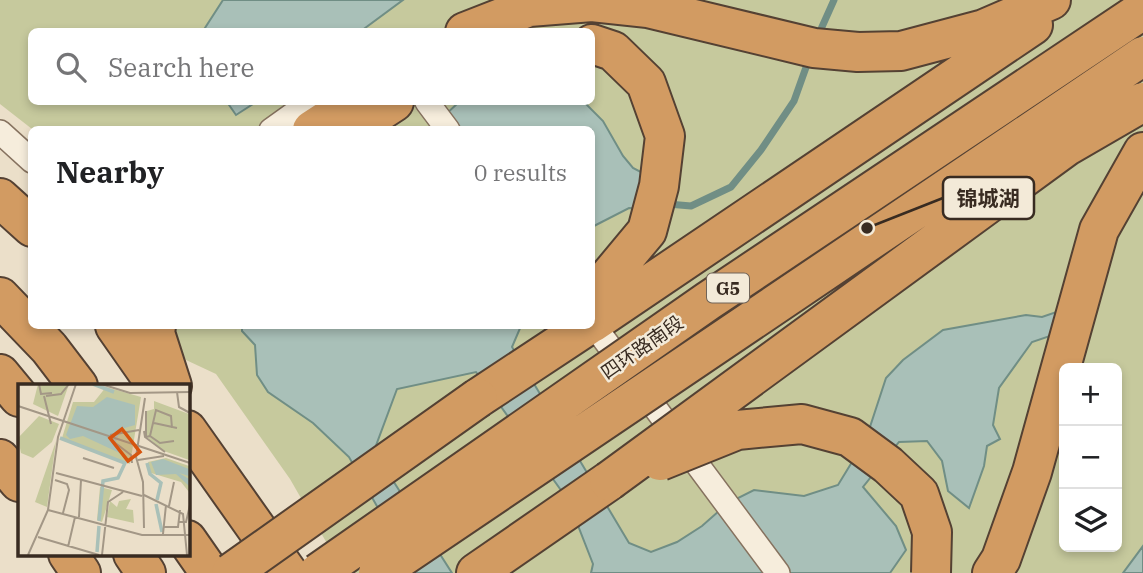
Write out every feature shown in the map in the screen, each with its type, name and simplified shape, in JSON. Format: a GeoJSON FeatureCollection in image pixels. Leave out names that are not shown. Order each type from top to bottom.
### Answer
{"type":"FeatureCollection","features":[{"type":"Feature","properties":{"kind":"highway"},"geometry":{"type":"LineString","coordinates":[[475,28],[529,7],[592,2],[648,8],[814,48],[858,52],[901,51],[984,29],[1051,0]]}},
{"type":"Feature","properties":{"kind":"highway"},"geometry":{"type":"LineString","coordinates":[[595,321],[1069,0]]}},
{"type":"Feature","properties":{"kind":"highway","name":"四环路南段"},"geometry":{"type":"LineString","coordinates":[[318,573],[708,301],[1143,10]]}},
{"type":"Feature","properties":{"kind":"highway"},"geometry":{"type":"LineString","coordinates":[[595,45],[612,51],[646,83],[665,136],[659,186],[647,231],[595,293]]}},
{"type":"Feature","properties":{"kind":"highway","name":"四环路南段"},"geometry":{"type":"LineString","coordinates":[[378,573],[1143,56]]}},
{"type":"Feature","properties":{"kind":"highway"},"geometry":{"type":"LineString","coordinates":[[476,573],[609,481],[1067,146],[1143,103]]}},
{"type":"Feature","properties":{"kind":"highway"},"geometry":{"type":"LineString","coordinates":[[318,126],[350,105]]}},
{"type":"Feature","properties":{"kind":"highway"},"geometry":{"type":"LineString","coordinates":[[357,126],[389,105]]}},
{"type":"Feature","properties":{"kind":"highway"},"geometry":{"type":"LineString","coordinates":[[992,573],[1001,559],[1032,471],[1099,230],[1143,152]]}},
{"type":"Feature","properties":{"kind":"highway"},"geometry":{"type":"LineString","coordinates":[[0,175],[28,189]]}},
{"type":"Feature","properties":{"kind":"highway"},"geometry":{"type":"LineString","coordinates":[[0,198],[28,223]]}},
{"type":"Feature","properties":{"kind":"highway"},"geometry":{"type":"LineString","coordinates":[[0,297],[28,326]]}},
{"type":"Feature","properties":{"kind":"highway"},"geometry":{"type":"LineString","coordinates":[[31,329],[76,384]]}},
{"type":"Feature","properties":{"kind":"highway"},"geometry":{"type":"LineString","coordinates":[[117,329],[156,384]]}},
{"type":"Feature","properties":{"kind":"highway"},"geometry":{"type":"LineString","coordinates":[[156,329],[171,384]]}},
{"type":"Feature","properties":{"kind":"highway"},"geometry":{"type":"LineString","coordinates":[[478,398],[557,329]]}},
{"type":"Feature","properties":{"kind":"highway"},"geometry":{"type":"LineString","coordinates":[[231,573],[478,398],[582,329]]}},
{"type":"Feature","properties":{"kind":"highway"},"geometry":{"type":"LineString","coordinates":[[0,374],[18,396]]}},
{"type":"Feature","properties":{"kind":"highway"},"geometry":{"type":"LineString","coordinates":[[609,481],[737,430],[802,424],[850,437],[888,465],[919,494],[932,532],[931,573]]}},
{"type":"Feature","properties":{"kind":"highway"},"geometry":{"type":"LineString","coordinates":[[189,433],[288,573]]}},
{"type":"Feature","properties":{"kind":"highway"},"geometry":{"type":"LineString","coordinates":[[0,459],[18,481]]}},
{"type":"Feature","properties":{"kind":"highway"},"geometry":{"type":"LineString","coordinates":[[0,471],[18,481]]}},
{"type":"Feature","properties":{"kind":"highway"},"geometry":{"type":"LineString","coordinates":[[189,543],[210,573]]}},
{"type":"Feature","properties":{"kind":"highway"},"geometry":{"type":"LineString","coordinates":[[69,556],[81,573]]}},
{"type":"Feature","properties":{"kind":"highway"},"geometry":{"type":"LineString","coordinates":[[134,556],[146,573]]}},
{"type":"Feature","properties":{"kind":"street"},"geometry":{"type":"LineString","coordinates":[[277,126],[306,105]]}},
{"type":"Feature","properties":{"kind":"street"},"geometry":{"type":"LineString","coordinates":[[430,105],[445,126]]}},
{"type":"Feature","properties":{"kind":"street"},"geometry":{"type":"LineString","coordinates":[[0,132],[28,156]]}},
{"type":"Feature","properties":{"kind":"street"},"geometry":{"type":"LineString","coordinates":[[594,329],[778,573]]}},
{"type":"Feature","properties":{"kind":"green space"},"geometry":{"type":"Polygon","coordinates":[[[0,0],[1143,0],[1143,573],[344,573],[290,479],[216,374],[186,360],[170,329],[595,329],[595,126],[28,126],[0,104],[0,0]]]}},
{"type":"Feature","properties":{"kind":"water"},"geometry":{"type":"Polygon","coordinates":[[[223,0],[403,0],[365,28],[205,28],[223,0]]]}},
{"type":"Feature","properties":{"kind":"water"},"geometry":{"type":"Polygon","coordinates":[[[229,105],[251,105],[236,115],[229,105]]]}},
{"type":"Feature","properties":{"kind":"water"},"geometry":{"type":"Polygon","coordinates":[[[456,105],[587,105],[603,121],[633,168],[658,181],[667,210],[629,208],[595,225],[595,126],[433,126],[456,105]]]}},
{"type":"Feature","properties":{"kind":"water"},"geometry":{"type":"Polygon","coordinates":[[[1071,307],[1056,334],[1032,342],[999,388],[993,425],[1000,439],[987,446],[984,466],[969,508],[948,491],[942,461],[927,441],[899,442],[863,487],[896,526],[906,550],[890,573],[591,573],[593,564],[568,500],[476,372],[397,389],[374,451],[452,573],[415,573],[349,457],[313,423],[268,392],[257,375],[255,345],[242,331],[520,329],[512,347],[629,543],[651,552],[677,542],[702,526],[728,503],[754,490],[804,496],[838,485],[866,439],[886,378],[903,360],[943,330],[1026,315],[1042,317],[1071,307]]]}},
{"type":"Feature","properties":{"kind":"water"},"geometry":{"type":"Polygon","coordinates":[[[1143,546],[1143,573],[1123,573],[1143,546]]]}},
{"type":"Feature","properties":{"kind":"waterway"},"geometry":{"type":"LineString","coordinates":[[817,38],[834,0]]}},
{"type":"Feature","properties":{"kind":"waterway"},"geometry":{"type":"LineString","coordinates":[[668,204],[691,206],[731,187],[761,150],[794,101],[809,59]]}},
{"type":"Feature","properties":{"kind":"place","name":"锦城湖"},"geometry":{"type":"Point","coordinates":[867,228]}}]}
